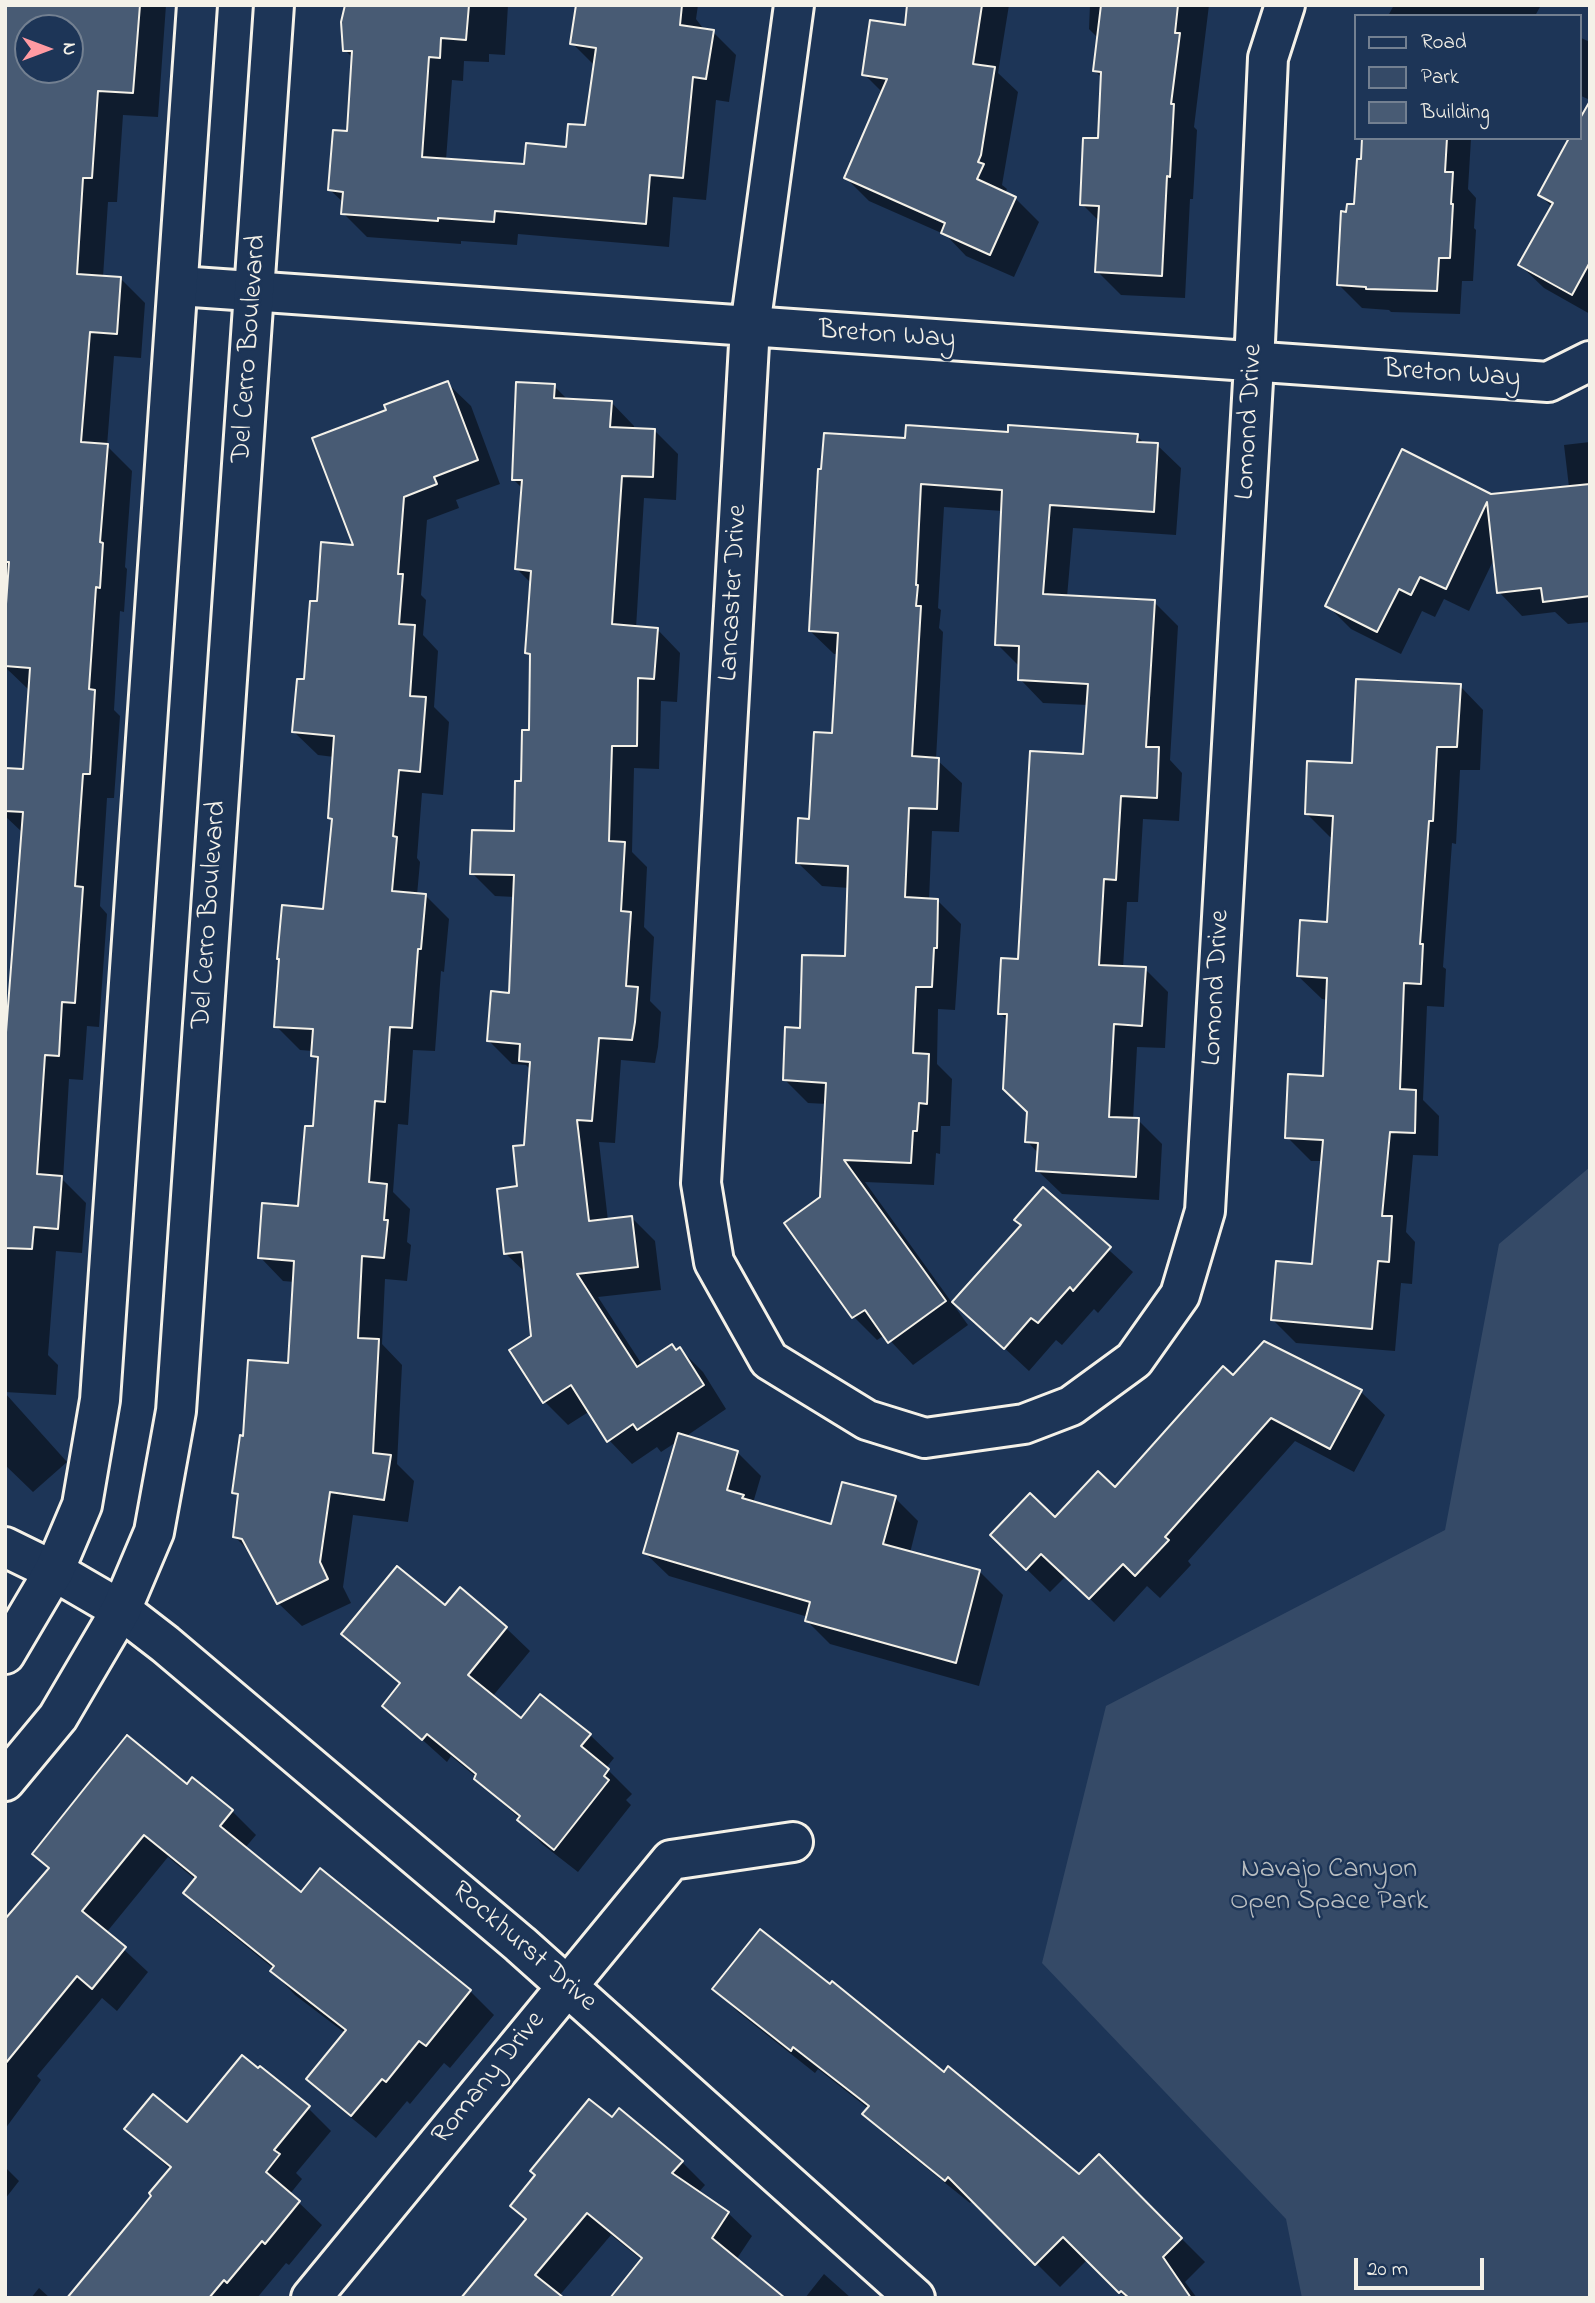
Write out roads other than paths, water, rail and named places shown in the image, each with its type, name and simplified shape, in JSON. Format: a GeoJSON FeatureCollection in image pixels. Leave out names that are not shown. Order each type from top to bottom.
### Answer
{"type":"FeatureCollection","features":[{"type":"Feature","properties":{"kind":"street"},"geometry":{"type":"LineString","coordinates":[[5,1654],[54,1572],[82,1505],[100,1400],[197,5]]}},
{"type":"Feature","properties":{"kind":"street","name":"Del Cerro Boulevard"},"geometry":{"type":"LineString","coordinates":[[5,1781],[58,1717],[121,1610],[154,1532],[176,1411],[274,5]]}},
{"type":"Feature","properties":{"kind":"street","name":"Lancaster Drive"},"geometry":{"type":"LineString","coordinates":[[701,1183],[750,327],[794,5]]}},
{"type":"Feature","properties":{"kind":"street","name":"Lomond Drive"},"geometry":{"type":"LineString","coordinates":[[701,1183],[714,1262],[769,1360],[867,1420],[925,1438],[1024,1424],[1071,1406],[1133,1360],[1180,1295],[1205,1211],[1254,363],[1268,58],[1285,5]]}},
{"type":"Feature","properties":{"kind":"street","name":"Breton Way"},"geometry":{"type":"LineString","coordinates":[[179,286],[1548,382],[1590,361]]}},
{"type":"Feature","properties":{"kind":"street","name":"Rockhurst Drive"},"geometry":{"type":"LineString","coordinates":[[5,1547],[121,1610],[176,1653],[566,1985],[915,2298]]}},
{"type":"Feature","properties":{"kind":"street","name":"Romany Drive"},"geometry":{"type":"LineString","coordinates":[[311,2298],[670,1860],[793,1842]]}},
{"type":"Feature","properties":{"kind":"park label","name":"Navajo Canyon Open Space Park"},"geometry":{"type":"Point","coordinates":[1329,1887]}}]}
